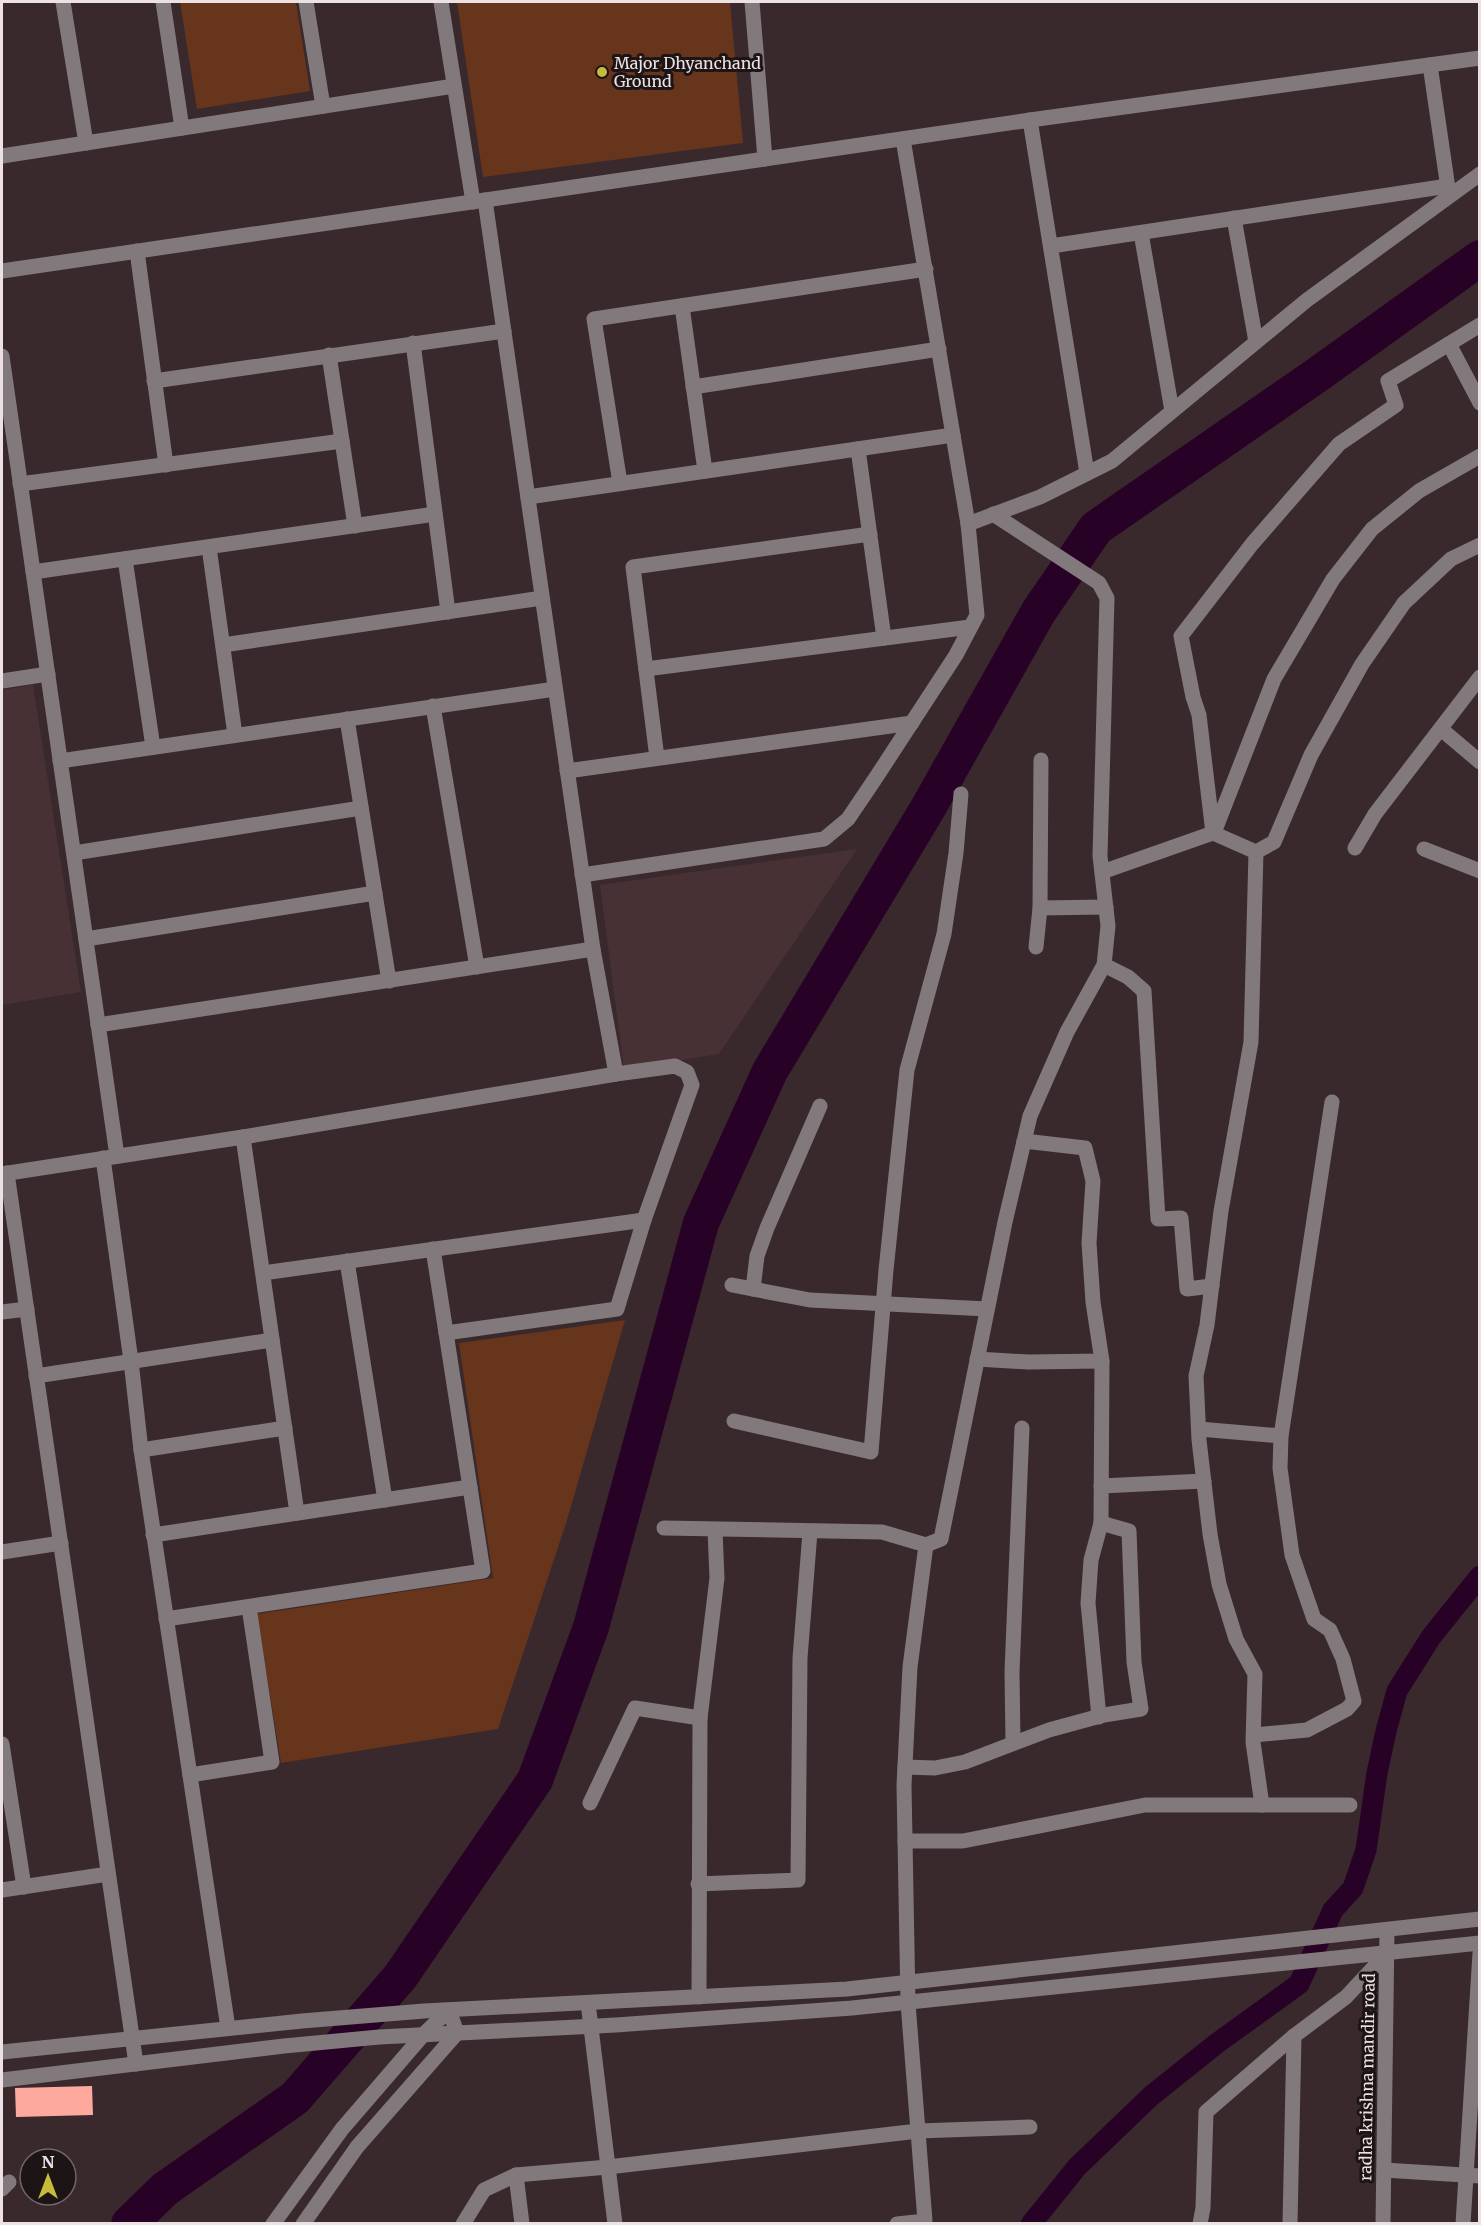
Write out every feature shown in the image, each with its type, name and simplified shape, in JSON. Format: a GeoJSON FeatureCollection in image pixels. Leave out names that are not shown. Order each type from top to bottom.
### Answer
{"type":"FeatureCollection","features":[{"type":"Feature","properties":{"kind":"street"},"geometry":{"type":"LineString","coordinates":[[63,2],[86,142]]}},
{"type":"Feature","properties":{"kind":"street"},"geometry":{"type":"LineString","coordinates":[[163,2],[182,128]]}},
{"type":"Feature","properties":{"kind":"street"},"geometry":{"type":"LineString","coordinates":[[306,2],[323,106]]}},
{"type":"Feature","properties":{"kind":"street"},"geometry":{"type":"LineString","coordinates":[[441,2],[454,86],[504,330],[592,949],[616,1074]]}},
{"type":"Feature","properties":{"kind":"street"},"geometry":{"type":"LineString","coordinates":[[752,2],[765,159]]}},
{"type":"Feature","properties":{"kind":"street"},"geometry":{"type":"LineString","coordinates":[[2,271],[1030,120],[1479,58]]}},
{"type":"Feature","properties":{"kind":"street"},"geometry":{"type":"LineString","coordinates":[[1430,64],[1448,191]]}},
{"type":"Feature","properties":{"kind":"street"},"geometry":{"type":"LineString","coordinates":[[2,156],[454,86]]}},
{"type":"Feature","properties":{"kind":"street"},"geometry":{"type":"LineString","coordinates":[[1030,120],[1088,473]]}},
{"type":"Feature","properties":{"kind":"street"},"geometry":{"type":"LineString","coordinates":[[582,875],[824,838],[848,819],[956,655],[976,615],[968,524],[903,139]]}},
{"type":"Feature","properties":{"kind":"street"},"geometry":{"type":"LineString","coordinates":[[968,524],[1040,497],[1112,461],[1307,300],[1448,191],[1479,174]]}},
{"type":"Feature","properties":{"kind":"street"},"geometry":{"type":"LineString","coordinates":[[1051,246],[1234,218],[1448,191]]}},
{"type":"Feature","properties":{"kind":"street"},"geometry":{"type":"LineString","coordinates":[[1234,218],[1256,342]]}},
{"type":"Feature","properties":{"kind":"street"},"geometry":{"type":"LineString","coordinates":[[1141,233],[1172,411]]}},
{"type":"Feature","properties":{"kind":"street"},"geometry":{"type":"LineString","coordinates":[[137,250],[166,465]]}},
{"type":"Feature","properties":{"kind":"street"},"geometry":{"type":"LineString","coordinates":[[620,483],[594,319],[926,269]]}},
{"type":"Feature","properties":{"kind":"street"},"geometry":{"type":"LineString","coordinates":[[682,306],[705,471]]}},
{"type":"Feature","properties":{"kind":"street"},"geometry":{"type":"LineString","coordinates":[[1213,833],[1199,715],[1192,697],[1181,636],[1252,544],[1339,444],[1396,405],[1388,381],[1479,326]]}},
{"type":"Feature","properties":{"kind":"street"},"geometry":{"type":"LineString","coordinates":[[154,381],[504,330]]}},
{"type":"Feature","properties":{"kind":"street"},"geometry":{"type":"LineString","coordinates":[[413,343],[448,612]]}},
{"type":"Feature","properties":{"kind":"street"},"geometry":{"type":"LineString","coordinates":[[1449,344],[1479,403]]}},
{"type":"Feature","properties":{"kind":"street"},"geometry":{"type":"LineString","coordinates":[[693,387],[939,349]]}},
{"type":"Feature","properties":{"kind":"street"},"geometry":{"type":"LineString","coordinates":[[2,356],[5,405],[20,484],[99,1025],[110,1157],[141,1450],[228,2028]]}},
{"type":"Feature","properties":{"kind":"street"},"geometry":{"type":"LineString","coordinates":[[329,356],[355,526]]}},
{"type":"Feature","properties":{"kind":"street"},"geometry":{"type":"LineString","coordinates":[[528,497],[953,435]]}},
{"type":"Feature","properties":{"kind":"street"},"geometry":{"type":"LineString","coordinates":[[20,484],[342,441]]}},
{"type":"Feature","properties":{"kind":"street"},"geometry":{"type":"LineString","coordinates":[[858,449],[884,638]]}},
{"type":"Feature","properties":{"kind":"street"},"geometry":{"type":"LineString","coordinates":[[1213,833],[1274,679],[1333,579],[1372,529],[1419,490],[1479,456]]}},
{"type":"Feature","properties":{"kind":"street"},"geometry":{"type":"LineString","coordinates":[[33,572],[435,514]]}},
{"type":"Feature","properties":{"kind":"street"},"geometry":{"type":"LineString","coordinates":[[664,1528],[882,1532],[926,1545],[941,1539],[987,1309],[1030,1116],[1067,1032],[1104,965],[1108,926],[1100,856],[1107,598],[1098,583],[993,514]]}},
{"type":"Feature","properties":{"kind":"street"},"geometry":{"type":"LineString","coordinates":[[657,758],[633,567],[870,534]]}},
{"type":"Feature","properties":{"kind":"street"},"geometry":{"type":"LineString","coordinates":[[1256,852],[1274,842],[1311,756],[1362,664],[1404,603],[1451,559],[1479,545]]}},
{"type":"Feature","properties":{"kind":"street"},"geometry":{"type":"LineString","coordinates":[[209,547],[235,735]]}},
{"type":"Feature","properties":{"kind":"street"},"geometry":{"type":"LineString","coordinates":[[125,559],[153,747]]}},
{"type":"Feature","properties":{"kind":"street"},"geometry":{"type":"LineString","coordinates":[[223,645],[542,597]]}},
{"type":"Feature","properties":{"kind":"street"},"geometry":{"type":"LineString","coordinates":[[646,669],[970,627]]}},
{"type":"Feature","properties":{"kind":"street"},"geometry":{"type":"LineString","coordinates":[[2,681],[48,674]]}},
{"type":"Feature","properties":{"kind":"street"},"geometry":{"type":"LineString","coordinates":[[1355,848],[1375,814],[1479,677]]}},
{"type":"Feature","properties":{"kind":"street"},"geometry":{"type":"LineString","coordinates":[[60,761],[555,689]]}},
{"type":"Feature","properties":{"kind":"street"},"geometry":{"type":"LineString","coordinates":[[433,706],[477,967]]}},
{"type":"Feature","properties":{"kind":"street"},"geometry":{"type":"LineString","coordinates":[[347,719],[388,981]]}},
{"type":"Feature","properties":{"kind":"street"},"geometry":{"type":"LineString","coordinates":[[567,771],[912,723]]}},
{"type":"Feature","properties":{"kind":"street"},"geometry":{"type":"LineString","coordinates":[[1441,729],[1479,762]]}},
{"type":"Feature","properties":{"kind":"street"},"geometry":{"type":"LineString","coordinates":[[1036,947],[1040,908],[1041,760]]}},
{"type":"Feature","properties":{"kind":"street"},"geometry":{"type":"LineString","coordinates":[[734,1421],[871,1452],[883,1304],[907,1070],[944,934],[956,853],[961,794]]}},
{"type":"Feature","properties":{"kind":"street"},"geometry":{"type":"LineString","coordinates":[[74,853],[361,808]]}},
{"type":"Feature","properties":{"kind":"street"},"geometry":{"type":"LineString","coordinates":[[1102,872],[1213,833],[1256,852]]}},
{"type":"Feature","properties":{"kind":"street"},"geometry":{"type":"LineString","coordinates":[[1424,849],[1479,871]]}},
{"type":"Feature","properties":{"kind":"street"},"geometry":{"type":"LineString","coordinates":[[1256,852],[1251,1042],[1221,1211],[1207,1325],[1196,1376],[1204,1481],[1219,1584],[1236,1639],[1255,1674],[1254,1735],[1262,1805]]}},
{"type":"Feature","properties":{"kind":"street"},"geometry":{"type":"LineString","coordinates":[[86,939],[375,893]]}},
{"type":"Feature","properties":{"kind":"street"},"geometry":{"type":"LineString","coordinates":[[1040,908],[1106,907]]}},
{"type":"Feature","properties":{"kind":"street"},"geometry":{"type":"LineString","coordinates":[[99,1025],[592,949]]}},
{"type":"Feature","properties":{"kind":"street"},"geometry":{"type":"LineString","coordinates":[[1104,965],[1128,977],[1144,991],[1158,1219],[1181,1218],[1187,1289],[1212,1286]]}},
{"type":"Feature","properties":{"kind":"street"},"geometry":{"type":"LineString","coordinates":[[136,2064],[27,1309],[4,1173],[243,1137],[616,1074],[675,1066],[687,1072],[692,1085],[644,1220],[617,1309],[446,1333]]}},
{"type":"Feature","properties":{"kind":"street"},"geometry":{"type":"LineString","coordinates":[[1254,1735],[1306,1730],[1347,1709],[1354,1701],[1343,1659],[1330,1630],[1314,1619],[1292,1555],[1280,1468],[1281,1436],[1332,1102]]}},
{"type":"Feature","properties":{"kind":"street"},"geometry":{"type":"LineString","coordinates":[[753,1289],[758,1256],[767,1228],[820,1106]]}},
{"type":"Feature","properties":{"kind":"street"},"geometry":{"type":"LineString","coordinates":[[243,1137],[297,1513]]}},
{"type":"Feature","properties":{"kind":"street"},"geometry":{"type":"LineString","coordinates":[[1024,1141],[1085,1148],[1093,1181],[1089,1243],[1093,1302],[1102,1361],[1101,1523],[1091,1560],[1088,1603],[1098,1717]]}},
{"type":"Feature","properties":{"kind":"street"},"geometry":{"type":"LineString","coordinates":[[262,1273],[644,1220]]}},
{"type":"Feature","properties":{"kind":"street"},"geometry":{"type":"LineString","coordinates":[[166,1619],[483,1571],[433,1249]]}},
{"type":"Feature","properties":{"kind":"street"},"geometry":{"type":"LineString","coordinates":[[347,1261],[384,1500]]}},
{"type":"Feature","properties":{"kind":"street"},"geometry":{"type":"LineString","coordinates":[[732,1285],[810,1300],[987,1309]]}},
{"type":"Feature","properties":{"kind":"street"},"geometry":{"type":"LineString","coordinates":[[2,1312],[27,1309]]}},
{"type":"Feature","properties":{"kind":"street"},"geometry":{"type":"LineString","coordinates":[[36,1376],[272,1340]]}},
{"type":"Feature","properties":{"kind":"street"},"geometry":{"type":"LineString","coordinates":[[977,1359],[1028,1362],[1102,1361]]}},
{"type":"Feature","properties":{"kind":"street"},"geometry":{"type":"LineString","coordinates":[[141,1450],[285,1428]]}},
{"type":"Feature","properties":{"kind":"street"},"geometry":{"type":"LineString","coordinates":[[1013,1742],[1012,1672],[1022,1428]]}},
{"type":"Feature","properties":{"kind":"street"},"geometry":{"type":"LineString","coordinates":[[1199,1429],[1281,1436]]}},
{"type":"Feature","properties":{"kind":"street"},"geometry":{"type":"LineString","coordinates":[[1101,1486],[1204,1481]]}},
{"type":"Feature","properties":{"kind":"street"},"geometry":{"type":"LineString","coordinates":[[153,1534],[470,1487]]}},
{"type":"Feature","properties":{"kind":"street"},"geometry":{"type":"LineString","coordinates":[[905,1767],[935,1768],[964,1762],[1013,1742],[1098,1717],[1141,1709],[1134,1662],[1129,1531],[1101,1523]]}},
{"type":"Feature","properties":{"kind":"street"},"geometry":{"type":"LineString","coordinates":[[699,1997],[700,1718],[717,1578],[715,1530]]}},
{"type":"Feature","properties":{"kind":"street"},"geometry":{"type":"LineString","coordinates":[[698,1884],[798,1880],[800,1658],[810,1532]]}},
{"type":"Feature","properties":{"kind":"street"},"geometry":{"type":"LineString","coordinates":[[2,1552],[61,1543]]}},
{"type":"Feature","properties":{"kind":"street"},"geometry":{"type":"LineString","coordinates":[[897,2223],[925,2221],[908,2003],[905,1767],[910,1667],[926,1545]]}},
{"type":"Feature","properties":{"kind":"street"},"geometry":{"type":"LineString","coordinates":[[190,1775],[272,1762],[249,1607]]}},
{"type":"Feature","properties":{"kind":"street"},"geometry":{"type":"LineString","coordinates":[[590,1803],[635,1708],[700,1718]]}},
{"type":"Feature","properties":{"kind":"street"},"geometry":{"type":"LineString","coordinates":[[2,1744],[5,1796],[24,1887]]}},
{"type":"Feature","properties":{"kind":"street"},"geometry":{"type":"LineString","coordinates":[[905,1841],[963,1841],[1145,1804],[1350,1805]]}},
{"type":"Feature","properties":{"kind":"street"},"geometry":{"type":"LineString","coordinates":[[2,1890],[108,1874]]}},
{"type":"Feature","properties":{"kind":"street"},"geometry":{"type":"LineString","coordinates":[[2,2052],[302,2020],[847,1989],[1479,1919]]}},
{"type":"Feature","properties":{"kind":"street","name":"radha krishna mandir road"},"geometry":{"type":"LineString","coordinates":[[1380,1931],[1387,1953],[1383,2223]]}},
{"type":"Feature","properties":{"kind":"street"},"geometry":{"type":"LineString","coordinates":[[2,2080],[284,2046],[379,2037],[591,2026],[908,2003],[1479,1943]]}},
{"type":"Feature","properties":{"kind":"street"},"geometry":{"type":"LineString","coordinates":[[1200,2223],[1203,2208],[1206,2112],[1294,2036],[1346,1997],[1387,1953]]}},
{"type":"Feature","properties":{"kind":"street"},"geometry":{"type":"LineString","coordinates":[[1463,2223],[1473,2175],[1479,1953]]}},
{"type":"Feature","properties":{"kind":"street"},"geometry":{"type":"LineString","coordinates":[[588,2003],[615,2223]]}},
{"type":"Feature","properties":{"kind":"street"},"geometry":{"type":"LineString","coordinates":[[449,2010],[457,2033]]}},
{"type":"Feature","properties":{"kind":"street"},"geometry":{"type":"LineString","coordinates":[[273,2223],[342,2129],[392,2074],[423,2035],[449,2010]]}},
{"type":"Feature","properties":{"kind":"street"},"geometry":{"type":"LineString","coordinates":[[303,2223],[357,2148],[457,2033]]}},
{"type":"Feature","properties":{"kind":"street"},"geometry":{"type":"LineString","coordinates":[[1290,2223],[1294,2036]]}},
{"type":"Feature","properties":{"kind":"street"},"geometry":{"type":"LineString","coordinates":[[463,2223],[484,2190],[516,2175],[608,2167],[918,2131],[1030,2127]]}},
{"type":"Feature","properties":{"kind":"street"},"geometry":{"type":"LineString","coordinates":[[1384,2170],[1473,2175]]}},
{"type":"Feature","properties":{"kind":"street"},"geometry":{"type":"LineString","coordinates":[[516,2175],[522,2223]]}},
{"type":"Feature","properties":{"kind":"shaded area"},"geometry":{"type":"Polygon","coordinates":[[[180,2],[296,2],[310,91],[197,109],[180,2]]]}},
{"type":"Feature","properties":{"kind":"shaded area","name":"Major Dhyanchand Ground"},"geometry":{"type":"Polygon","coordinates":[[[457,2],[730,2],[743,143],[483,177],[457,2]]]}},
{"type":"Feature","properties":{"kind":"shaded area"},"geometry":{"type":"Polygon","coordinates":[[[33,685],[81,992],[2,1005],[2,690],[33,685]]]}},
{"type":"Feature","properties":{"kind":"shaded area"},"geometry":{"type":"Polygon","coordinates":[[[857,849],[719,1054],[624,1069],[600,885],[857,849]]]}},
{"type":"Feature","properties":{"kind":"shaded area"},"geometry":{"type":"Polygon","coordinates":[[[625,1320],[567,1520],[498,1729],[281,1763],[257,1614],[493,1578],[459,1343],[625,1320]]]}},
{"type":"Feature","properties":{"kind":"building"},"geometry":{"type":"Polygon","coordinates":[[[92,2086],[93,2115],[16,2117],[15,2088],[92,2086]]]}},
{"type":"Feature","properties":{"kind":"waterway"},"geometry":{"type":"LineString","coordinates":[[129,2224],[165,2189],[295,2098],[400,1977],[535,1780],[591,1627],[701,1223],[770,1071],[928,808],[1039,611],[1096,528],[1317,375],[1480,258]]}},
{"type":"Feature","properties":{"kind":"waterway"},"geometry":{"type":"LineString","coordinates":[[1031,2224],[1077,2167],[1151,2096],[1216,2044],[1299,1984],[1333,1910],[1353,1888],[1366,1850],[1377,1773],[1397,1691],[1431,1637],[1480,1576]]}},
{"type":"Feature","properties":{"kind":"place","name":"Major Dhyanchand Ground"},"geometry":{"type":"Point","coordinates":[602,72]}}]}
